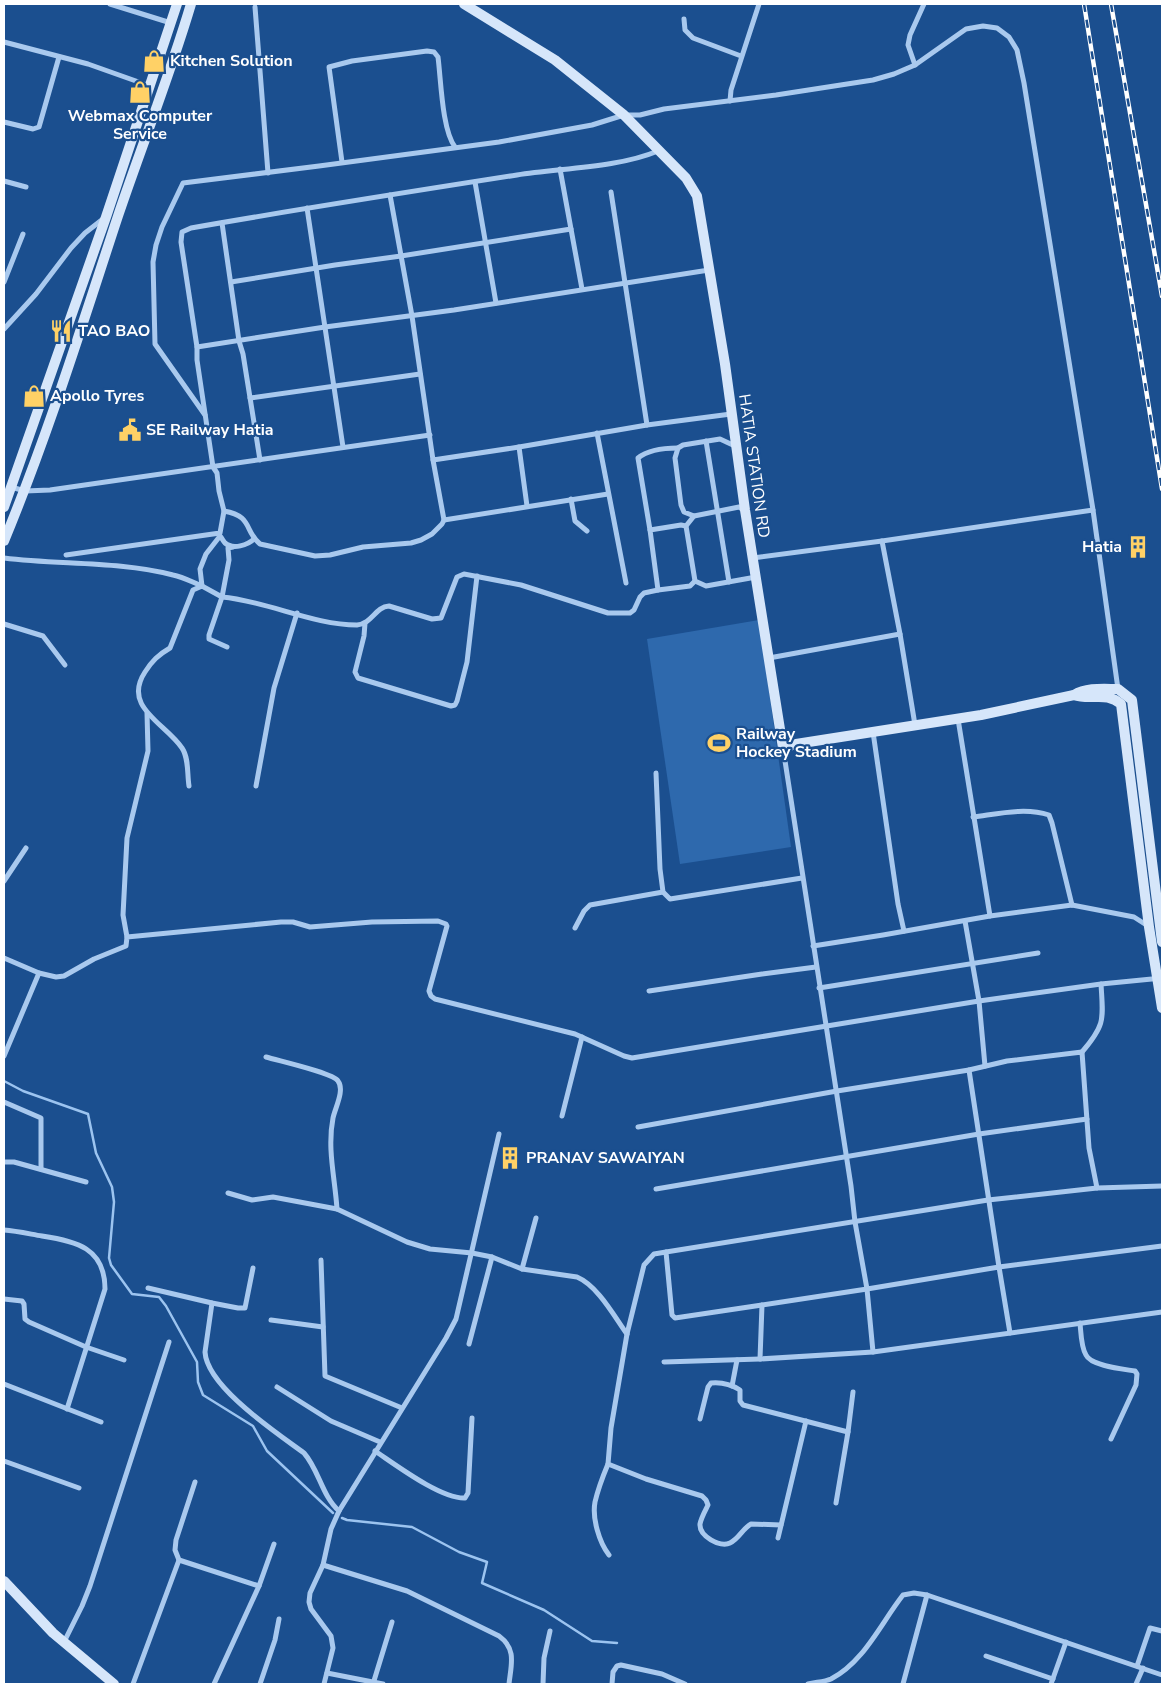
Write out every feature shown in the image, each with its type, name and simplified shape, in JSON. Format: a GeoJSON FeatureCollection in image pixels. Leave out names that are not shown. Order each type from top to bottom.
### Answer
{"type":"FeatureCollection","features":[{"type":"Feature","properties":{"kind":"street"},"geometry":{"type":"LineString","coordinates":[[110,4],[171,23]]}},
{"type":"Feature","properties":{"kind":"street"},"geometry":{"type":"LineString","coordinates":[[4,508],[106,217],[177,4]]}},
{"type":"Feature","properties":{"kind":"street"},"geometry":{"type":"LineString","coordinates":[[4,542],[83,324],[191,4]]}},
{"type":"Feature","properties":{"kind":"street","name":"HATIA STATION RD"},"geometry":{"type":"LineString","coordinates":[[464,4],[555,60],[624,115],[686,178],[697,196],[725,364],[735,447],[783,748]]}},
{"type":"Feature","properties":{"kind":"street"},"geometry":{"type":"LineString","coordinates":[[730,101],[731,90],[759,4]]}},
{"type":"Feature","properties":{"kind":"street"},"geometry":{"type":"LineString","coordinates":[[915,64],[908,45],[910,34],[924,4]]}},
{"type":"Feature","properties":{"kind":"street"},"geometry":{"type":"LineString","coordinates":[[255,7],[268,173]]}},
{"type":"Feature","properties":{"kind":"street"},"geometry":{"type":"LineString","coordinates":[[684,19],[685,30],[693,38],[742,56]]}},
{"type":"Feature","properties":{"kind":"street"},"geometry":{"type":"LineString","coordinates":[[205,415],[156,344],[153,262],[162,226],[183,183],[499,142],[592,125],[624,115],[640,115],[873,80],[894,74],[915,64],[966,29],[983,26],[997,28],[1009,36],[1017,50],[1024,83],[1093,510],[1118,689]]}},
{"type":"Feature","properties":{"kind":"street"},"geometry":{"type":"LineString","coordinates":[[4,42],[88,64],[150,86]]}},
{"type":"Feature","properties":{"kind":"street"},"geometry":{"type":"LineString","coordinates":[[342,162],[329,67],[381,57],[427,51],[434,52],[438,57],[450,140],[455,147]]}},
{"type":"Feature","properties":{"kind":"street"},"geometry":{"type":"LineString","coordinates":[[4,122],[33,129],[39,127],[59,57]]}},
{"type":"Feature","properties":{"kind":"street"},"geometry":{"type":"LineString","coordinates":[[202,586],[200,569],[206,554],[220,534],[224,511],[217,473],[213,467],[205,415],[181,242],[182,232],[191,228],[307,208],[560,169],[631,160],[659,151]]}},
{"type":"Feature","properties":{"kind":"street"},"geometry":{"type":"LineString","coordinates":[[560,169],[582,289]]}},
{"type":"Feature","properties":{"kind":"street"},"geometry":{"type":"LineString","coordinates":[[4,181],[26,187]]}},
{"type":"Feature","properties":{"kind":"street"},"geometry":{"type":"LineString","coordinates":[[475,182],[496,303]]}},
{"type":"Feature","properties":{"kind":"street"},"geometry":{"type":"LineString","coordinates":[[611,192],[647,425]]}},
{"type":"Feature","properties":{"kind":"street"},"geometry":{"type":"LineString","coordinates":[[224,511],[242,517],[248,523],[254,539],[260,544],[315,556],[330,555],[363,547],[410,543],[432,534],[442,524],[444,520],[433,460],[412,316],[390,195]]}},
{"type":"Feature","properties":{"kind":"street"},"geometry":{"type":"LineString","coordinates":[[307,208],[344,447]]}},
{"type":"Feature","properties":{"kind":"street"},"geometry":{"type":"LineString","coordinates":[[4,329],[36,294],[71,248],[85,233],[106,217]]}},
{"type":"Feature","properties":{"kind":"street"},"geometry":{"type":"LineString","coordinates":[[222,223],[239,341],[242,347],[260,460]]}},
{"type":"Feature","properties":{"kind":"street"},"geometry":{"type":"LineString","coordinates":[[231,282],[571,229]]}},
{"type":"Feature","properties":{"kind":"street"},"geometry":{"type":"LineString","coordinates":[[4,282],[23,234]]}},
{"type":"Feature","properties":{"kind":"street"},"geometry":{"type":"LineString","coordinates":[[197,348],[709,270]]}},
{"type":"Feature","properties":{"kind":"street"},"geometry":{"type":"LineString","coordinates":[[250,398],[334,388],[420,374]]}},
{"type":"Feature","properties":{"kind":"street"},"geometry":{"type":"LineString","coordinates":[[433,460],[647,425],[732,414]]}},
{"type":"Feature","properties":{"kind":"street"},"geometry":{"type":"LineString","coordinates":[[597,433],[626,583]]}},
{"type":"Feature","properties":{"kind":"street"},"geometry":{"type":"LineString","coordinates":[[11,487],[24,491],[50,490],[430,435]]}},
{"type":"Feature","properties":{"kind":"street"},"geometry":{"type":"LineString","coordinates":[[658,590],[638,458],[650,452],[720,439],[735,447]]}},
{"type":"Feature","properties":{"kind":"street"},"geometry":{"type":"LineString","coordinates":[[706,441],[729,582]]}},
{"type":"Feature","properties":{"kind":"street"},"geometry":{"type":"LineString","coordinates":[[518,447],[527,506]]}},
{"type":"Feature","properties":{"kind":"street"},"geometry":{"type":"LineString","coordinates":[[678,448],[675,458],[681,505],[684,512],[694,516],[739,507],[745,510]]}},
{"type":"Feature","properties":{"kind":"street"},"geometry":{"type":"LineString","coordinates":[[444,520],[608,494]]}},
{"type":"Feature","properties":{"kind":"street"},"geometry":{"type":"LineString","coordinates":[[571,499],[575,521],[588,531]]}},
{"type":"Feature","properties":{"kind":"street"},"geometry":{"type":"LineString","coordinates":[[753,558],[1093,510]]}},
{"type":"Feature","properties":{"kind":"street"},"geometry":{"type":"LineString","coordinates":[[694,516],[686,526],[695,581]]}},
{"type":"Feature","properties":{"kind":"street"},"geometry":{"type":"LineString","coordinates":[[650,530],[681,525],[686,526]]}},
{"type":"Feature","properties":{"kind":"street"},"geometry":{"type":"LineString","coordinates":[[220,534],[226,544],[233,547]]}},
{"type":"Feature","properties":{"kind":"street"},"geometry":{"type":"LineString","coordinates":[[66,555],[220,534]]}},
{"type":"Feature","properties":{"kind":"street"},"geometry":{"type":"LineString","coordinates":[[228,647],[210,639],[209,635],[222,597],[229,560],[228,548],[250,543],[254,539]]}},
{"type":"Feature","properties":{"kind":"street"},"geometry":{"type":"LineString","coordinates":[[882,541],[915,726]]}},
{"type":"Feature","properties":{"kind":"street"},"geometry":{"type":"LineString","coordinates":[[4,558],[136,568],[175,575],[222,597],[234,598],[297,613],[331,623],[359,625],[365,623],[382,608],[389,606],[432,619],[441,618],[457,577],[464,574],[509,582],[544,591],[608,613],[630,613],[634,610],[640,596],[650,591],[690,586],[695,581]]}},
{"type":"Feature","properties":{"kind":"street"},"geometry":{"type":"LineString","coordinates":[[365,623],[364,636],[355,672],[358,678],[451,706],[455,705],[466,670],[476,576]]}},
{"type":"Feature","properties":{"kind":"street"},"geometry":{"type":"LineString","coordinates":[[695,581],[706,586],[756,577]]}},
{"type":"Feature","properties":{"kind":"street"},"geometry":{"type":"LineString","coordinates":[[189,786],[185,754],[181,746],[156,722],[138,697],[140,679],[150,662],[170,648],[190,597],[194,590],[202,586]]}},
{"type":"Feature","properties":{"kind":"street"},"geometry":{"type":"LineString","coordinates":[[256,786],[274,688],[297,613]]}},
{"type":"Feature","properties":{"kind":"street"},"geometry":{"type":"LineString","coordinates":[[4,624],[43,636],[65,665]]}},
{"type":"Feature","properties":{"kind":"street"},"geometry":{"type":"LineString","coordinates":[[769,658],[900,634]]}},
{"type":"Feature","properties":{"kind":"street"},"geometry":{"type":"LineString","coordinates":[[873,1352],[867,1290],[783,748],[796,744],[958,719],[1074,695],[1080,691],[1118,689],[1132,700],[1162,942]]}},
{"type":"Feature","properties":{"kind":"street"},"geometry":{"type":"LineString","coordinates":[[1074,695],[1082,698],[1105,696],[1115,698],[1121,704],[1149,927],[1160,978],[1162,1008]]}},
{"type":"Feature","properties":{"kind":"street"},"geometry":{"type":"LineString","coordinates":[[4,958],[39,973],[56,977],[69,975],[94,959],[126,946],[127,937],[123,915],[126,838],[148,751],[147,711]]}},
{"type":"Feature","properties":{"kind":"street"},"geometry":{"type":"LineString","coordinates":[[958,719],[990,916]]}},
{"type":"Feature","properties":{"kind":"street"},"geometry":{"type":"LineString","coordinates":[[873,732],[898,904],[904,931]]}},
{"type":"Feature","properties":{"kind":"street"},"geometry":{"type":"LineString","coordinates":[[656,773],[663,892],[670,899],[802,878]]}},
{"type":"Feature","properties":{"kind":"street"},"geometry":{"type":"LineString","coordinates":[[973,817],[1030,811],[1049,815],[1072,904]]}},
{"type":"Feature","properties":{"kind":"street"},"geometry":{"type":"LineString","coordinates":[[4,881],[26,848]]}},
{"type":"Feature","properties":{"kind":"street"},"geometry":{"type":"LineString","coordinates":[[575,928],[584,911],[590,906],[663,892]]}},
{"type":"Feature","properties":{"kind":"street"},"geometry":{"type":"LineString","coordinates":[[813,946],[1072,904],[1134,918],[1149,927]]}},
{"type":"Feature","properties":{"kind":"street"},"geometry":{"type":"LineString","coordinates":[[966,921],[979,1001],[985,1066]]}},
{"type":"Feature","properties":{"kind":"street"},"geometry":{"type":"LineString","coordinates":[[127,937],[282,922],[293,922],[310,927],[380,922],[444,923],[447,926],[429,991],[435,999],[558,1029],[632,1058],[979,1001],[1160,978]]}},
{"type":"Feature","properties":{"kind":"street"},"geometry":{"type":"LineString","coordinates":[[819,988],[1038,953]]}},
{"type":"Feature","properties":{"kind":"street"},"geometry":{"type":"LineString","coordinates":[[649,991],[816,967]]}},
{"type":"Feature","properties":{"kind":"street"},"geometry":{"type":"LineString","coordinates":[[4,1056],[39,973]]}},
{"type":"Feature","properties":{"kind":"street"},"geometry":{"type":"LineString","coordinates":[[1097,1188],[1089,1148],[1082,1052],[1101,1027],[1103,1014],[1101,984]]}},
{"type":"Feature","properties":{"kind":"street"},"geometry":{"type":"LineString","coordinates":[[562,1116],[582,1037]]}},
{"type":"Feature","properties":{"kind":"street"},"geometry":{"type":"LineString","coordinates":[[638,1127],[837,1091],[969,1070],[1007,1061],[1082,1052]]}},
{"type":"Feature","properties":{"kind":"street"},"geometry":{"type":"LineString","coordinates":[[266,1057],[318,1072],[337,1079],[340,1083],[330,1141],[330,1162],[337,1209]]}},
{"type":"Feature","properties":{"kind":"street"},"geometry":{"type":"LineString","coordinates":[[969,1070],[1010,1333]]}},
{"type":"Feature","properties":{"kind":"street"},"geometry":{"type":"LineString","coordinates":[[4,1102],[41,1118],[41,1169]]}},
{"type":"Feature","properties":{"kind":"street"},"geometry":{"type":"LineString","coordinates":[[656,1189],[978,1134],[1087,1119]]}},
{"type":"Feature","properties":{"kind":"street"},"geometry":{"type":"LineString","coordinates":[[324,1684],[333,1648],[331,1636],[311,1609],[309,1602],[310,1593],[322,1565],[331,1529],[339,1511],[453,1325],[458,1312],[499,1134]]}},
{"type":"Feature","properties":{"kind":"street"},"geometry":{"type":"LineString","coordinates":[[4,1162],[14,1162],[86,1182]]}},
{"type":"Feature","properties":{"kind":"street"},"geometry":{"type":"LineString","coordinates":[[609,1555],[600,1543],[594,1504],[608,1464],[611,1428],[627,1334],[644,1265],[654,1254],[988,1200],[1097,1188],[1162,1186]]}},
{"type":"Feature","properties":{"kind":"street"},"geometry":{"type":"LineString","coordinates":[[228,1193],[252,1200],[273,1197],[337,1209],[407,1242],[430,1249],[472,1253],[492,1257],[522,1269],[577,1276],[593,1288],[627,1334]]}},
{"type":"Feature","properties":{"kind":"street"},"geometry":{"type":"LineString","coordinates":[[522,1269],[536,1218]]}},
{"type":"Feature","properties":{"kind":"street"},"geometry":{"type":"LineString","coordinates":[[4,1230],[68,1241],[83,1246],[99,1260],[105,1275],[105,1289],[67,1408]]}},
{"type":"Feature","properties":{"kind":"street"},"geometry":{"type":"LineString","coordinates":[[666,1252],[672,1315],[675,1318],[867,1290],[999,1267],[1162,1246]]}},
{"type":"Feature","properties":{"kind":"street"},"geometry":{"type":"LineString","coordinates":[[469,1344],[492,1257]]}},
{"type":"Feature","properties":{"kind":"street"},"geometry":{"type":"LineString","coordinates":[[321,1260],[324,1376],[402,1408]]}},
{"type":"Feature","properties":{"kind":"street"},"geometry":{"type":"LineString","coordinates":[[148,1288],[212,1303],[245,1308],[253,1268]]}},
{"type":"Feature","properties":{"kind":"street"},"geometry":{"type":"LineString","coordinates":[[4,1299],[22,1302],[24,1304],[25,1319],[29,1322],[86,1347],[124,1360]]}},
{"type":"Feature","properties":{"kind":"street"},"geometry":{"type":"LineString","coordinates":[[212,1303],[205,1352],[209,1368],[243,1406],[304,1453],[312,1463],[330,1502],[339,1511]]}},
{"type":"Feature","properties":{"kind":"street"},"geometry":{"type":"LineString","coordinates":[[760,1359],[762,1305]]}},
{"type":"Feature","properties":{"kind":"street"},"geometry":{"type":"LineString","coordinates":[[664,1362],[760,1359],[873,1352],[1162,1312]]}},
{"type":"Feature","properties":{"kind":"street"},"geometry":{"type":"LineString","coordinates":[[272,1320],[323,1327]]}},
{"type":"Feature","properties":{"kind":"street"},"geometry":{"type":"LineString","coordinates":[[1080,1323],[1084,1353],[1088,1360],[1135,1371],[1137,1374],[1136,1385],[1111,1439]]}},
{"type":"Feature","properties":{"kind":"street"},"geometry":{"type":"LineString","coordinates":[[64,1642],[90,1586],[169,1342]]}},
{"type":"Feature","properties":{"kind":"street"},"geometry":{"type":"LineString","coordinates":[[732,1386],[737,1360]]}},
{"type":"Feature","properties":{"kind":"street"},"geometry":{"type":"LineString","coordinates":[[700,1419],[710,1384],[715,1382],[740,1390],[740,1401],[743,1405],[848,1432]]}},
{"type":"Feature","properties":{"kind":"street"},"geometry":{"type":"LineString","coordinates":[[4,1384],[101,1422]]}},
{"type":"Feature","properties":{"kind":"street"},"geometry":{"type":"LineString","coordinates":[[277,1387],[331,1421],[380,1442]]}},
{"type":"Feature","properties":{"kind":"street"},"geometry":{"type":"LineString","coordinates":[[836,1503],[853,1392]]}},
{"type":"Feature","properties":{"kind":"street"},"geometry":{"type":"LineString","coordinates":[[375,1451],[428,1486],[457,1498],[465,1498],[468,1493],[472,1418]]}},
{"type":"Feature","properties":{"kind":"street"},"geometry":{"type":"LineString","coordinates":[[778,1538],[806,1421]]}},
{"type":"Feature","properties":{"kind":"street"},"geometry":{"type":"LineString","coordinates":[[4,1461],[79,1488]]}},
{"type":"Feature","properties":{"kind":"street"},"geometry":{"type":"LineString","coordinates":[[608,1464],[646,1479],[702,1496],[708,1505],[701,1522],[701,1529],[707,1537],[717,1542],[724,1544],[732,1542],[751,1524],[781,1525]]}},
{"type":"Feature","properties":{"kind":"street"},"geometry":{"type":"LineString","coordinates":[[132,1684],[179,1560],[175,1550],[176,1540],[195,1482]]}},
{"type":"Feature","properties":{"kind":"street"},"geometry":{"type":"LineString","coordinates":[[214,1684],[259,1586],[274,1544]]}},
{"type":"Feature","properties":{"kind":"street"},"geometry":{"type":"LineString","coordinates":[[179,1560],[259,1586]]}},
{"type":"Feature","properties":{"kind":"street"},"geometry":{"type":"LineString","coordinates":[[322,1565],[408,1591],[499,1636],[506,1641],[512,1656],[509,1684]]}},
{"type":"Feature","properties":{"kind":"street"},"geometry":{"type":"LineString","coordinates":[[4,1581],[64,1642],[114,1684]]}},
{"type":"Feature","properties":{"kind":"street"},"geometry":{"type":"LineString","coordinates":[[808,1684],[832,1678],[853,1662],[903,1595],[914,1593],[927,1595],[1162,1675]]}},
{"type":"Feature","properties":{"kind":"street"},"geometry":{"type":"LineString","coordinates":[[903,1684],[927,1595]]}},
{"type":"Feature","properties":{"kind":"street"},"geometry":{"type":"LineString","coordinates":[[260,1684],[275,1640],[279,1619]]}},
{"type":"Feature","properties":{"kind":"street"},"geometry":{"type":"LineString","coordinates":[[374,1683],[392,1622]]}},
{"type":"Feature","properties":{"kind":"street"},"geometry":{"type":"LineString","coordinates":[[1136,1684],[1150,1628],[1162,1631]]}},
{"type":"Feature","properties":{"kind":"street"},"geometry":{"type":"LineString","coordinates":[[543,1684],[544,1658],[550,1631]]}},
{"type":"Feature","properties":{"kind":"street"},"geometry":{"type":"LineString","coordinates":[[986,1656],[1052,1682],[1066,1642]]}},
{"type":"Feature","properties":{"kind":"street"},"geometry":{"type":"LineString","coordinates":[[612,1684],[613,1672],[617,1666],[621,1665],[662,1674],[685,1684]]}},
{"type":"Feature","properties":{"kind":"street"},"geometry":{"type":"LineString","coordinates":[[327,1672],[383,1684]]}},
{"type":"Feature","properties":{"kind":"shaded area","name":"Railway Hockey Stadium"},"geometry":{"type":"Polygon","coordinates":[[[759,620],[791,847],[680,864],[647,639],[759,620]]]}},
{"type":"Feature","properties":{"kind":"waterway"},"geometry":{"type":"LineString","coordinates":[[4,1081],[23,1091],[88,1114],[96,1153],[112,1187],[114,1202],[109,1258],[111,1265],[132,1294],[159,1297],[166,1306],[197,1362],[198,1382],[203,1395],[253,1426],[267,1451],[333,1513]]}},
{"type":"Feature","properties":{"kind":"waterway"},"geometry":{"type":"LineString","coordinates":[[342,1518],[412,1527],[459,1552],[487,1562],[482,1583],[544,1610],[592,1641],[617,1643]]}},
{"type":"Feature","properties":{"kind":"railway"},"geometry":{"type":"LineString","coordinates":[[1084,4],[1162,489]]}},
{"type":"Feature","properties":{"kind":"railway"},"geometry":{"type":"LineString","coordinates":[[1111,4],[1162,296]]}},
{"type":"Feature","properties":{"kind":"place","name":"Kitchen Solution"},"geometry":{"type":"Point","coordinates":[154,61]}},
{"type":"Feature","properties":{"kind":"place","name":"Webmax Computer Service"},"geometry":{"type":"Point","coordinates":[140,92]}},
{"type":"Feature","properties":{"kind":"place","name":"TAO BAO"},"geometry":{"type":"Point","coordinates":[61,331]}},
{"type":"Feature","properties":{"kind":"place","name":"Apollo Tyres"},"geometry":{"type":"Point","coordinates":[34,396]}},
{"type":"Feature","properties":{"kind":"place","name":"SE Railway Hatia"},"geometry":{"type":"Point","coordinates":[130,430]}},
{"type":"Feature","properties":{"kind":"place","name":"Hatia"},"geometry":{"type":"Point","coordinates":[1138,547]}},
{"type":"Feature","properties":{"kind":"place","name":"Railway Hockey Stadium"},"geometry":{"type":"Point","coordinates":[719,743]}},
{"type":"Feature","properties":{"kind":"place","name":"PRANAV SAWAIYAN"},"geometry":{"type":"Point","coordinates":[510,1158]}}]}
